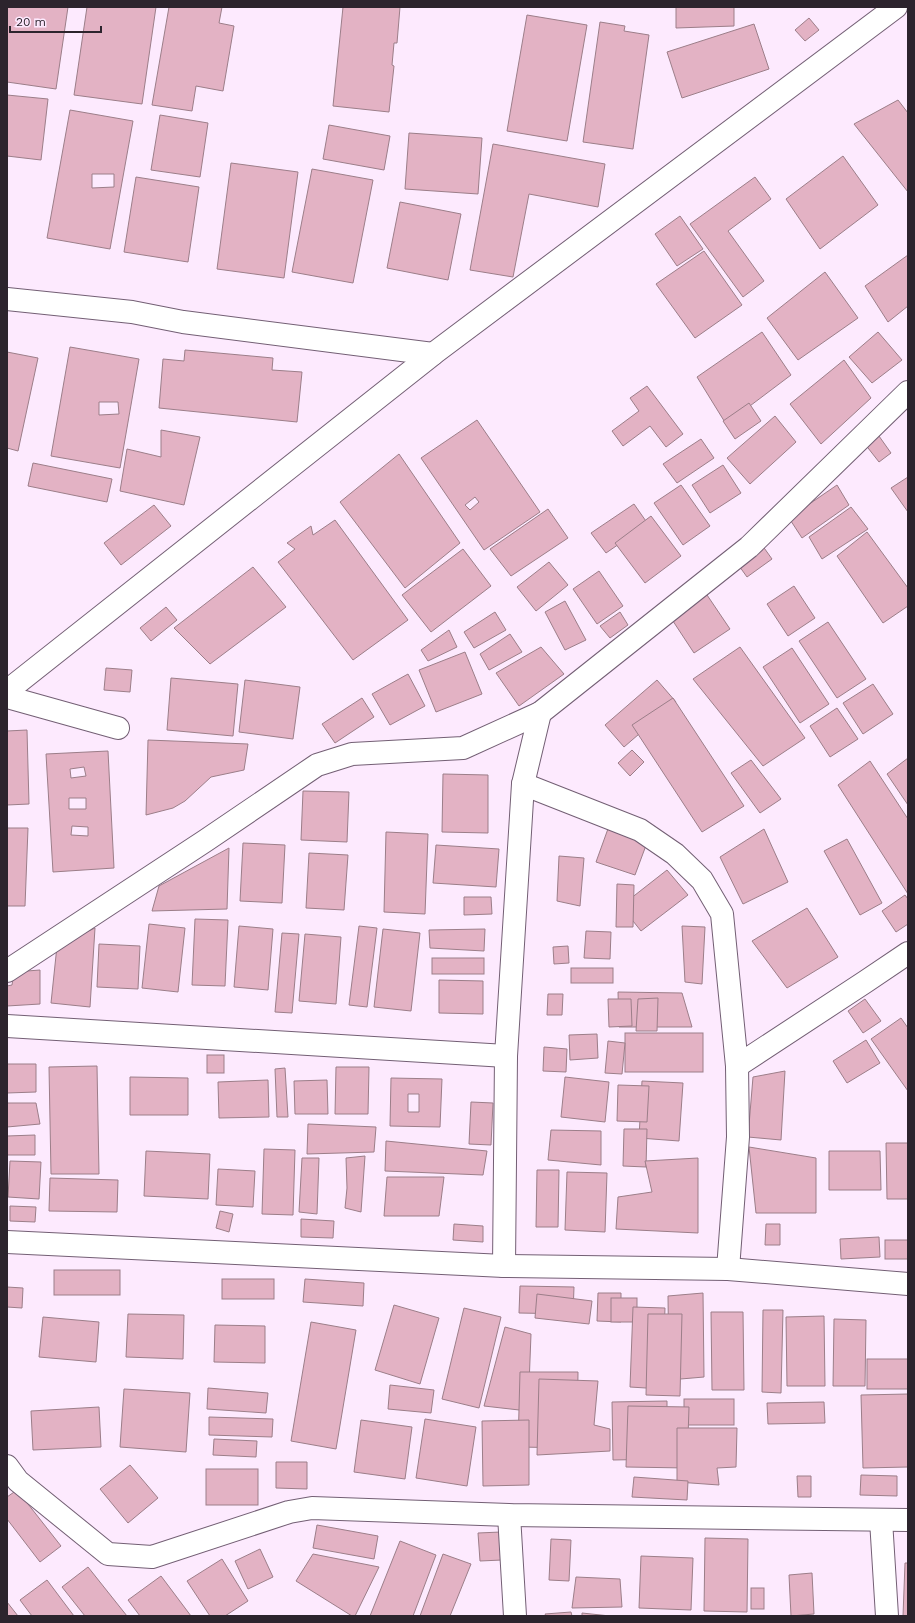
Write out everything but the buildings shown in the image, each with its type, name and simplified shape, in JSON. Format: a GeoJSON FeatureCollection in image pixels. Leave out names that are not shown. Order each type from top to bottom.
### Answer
{"type":"FeatureCollection","features":[{"type":"Feature","properties":{"kind":"street"},"geometry":{"type":"LineString","coordinates":[[7,691],[433,354],[882,11]]}},
{"type":"Feature","properties":{"kind":"street"},"geometry":{"type":"LineString","coordinates":[[7,299],[132,312],[183,322],[433,354]]}},
{"type":"Feature","properties":{"kind":"street"},"geometry":{"type":"LineString","coordinates":[[7,971],[205,841],[317,765],[352,754],[463,748],[540,713],[749,547],[908,392]]}},
{"type":"Feature","properties":{"kind":"street"},"geometry":{"type":"LineString","coordinates":[[7,697],[118,728]]}},
{"type":"Feature","properties":{"kind":"street"},"geometry":{"type":"LineString","coordinates":[[504,1266],[506,1056],[523,784],[540,713]]}},
{"type":"Feature","properties":{"kind":"street"},"geometry":{"type":"LineString","coordinates":[[523,784],[640,830],[676,854],[702,880],[722,914],[737,1066],[738,1137],[728,1269]]}},
{"type":"Feature","properties":{"kind":"street"},"geometry":{"type":"LineString","coordinates":[[737,1066],[908,953]]}},
{"type":"Feature","properties":{"kind":"street"},"geometry":{"type":"LineString","coordinates":[[7,1026],[506,1056]]}},
{"type":"Feature","properties":{"kind":"street"},"geometry":{"type":"LineString","coordinates":[[7,1242],[504,1266],[728,1269],[908,1284]]}},
{"type":"Feature","properties":{"kind":"street"},"geometry":{"type":"LineString","coordinates":[[7,1466],[18,1481],[108,1554],[152,1557],[289,1512],[312,1508],[509,1515],[908,1520]]}},
{"type":"Feature","properties":{"kind":"street"},"geometry":{"type":"LineString","coordinates":[[509,1515],[515,1616]]}},
{"type":"Feature","properties":{"kind":"street"},"geometry":{"type":"LineString","coordinates":[[881,1520],[887,1616]]}}]}
